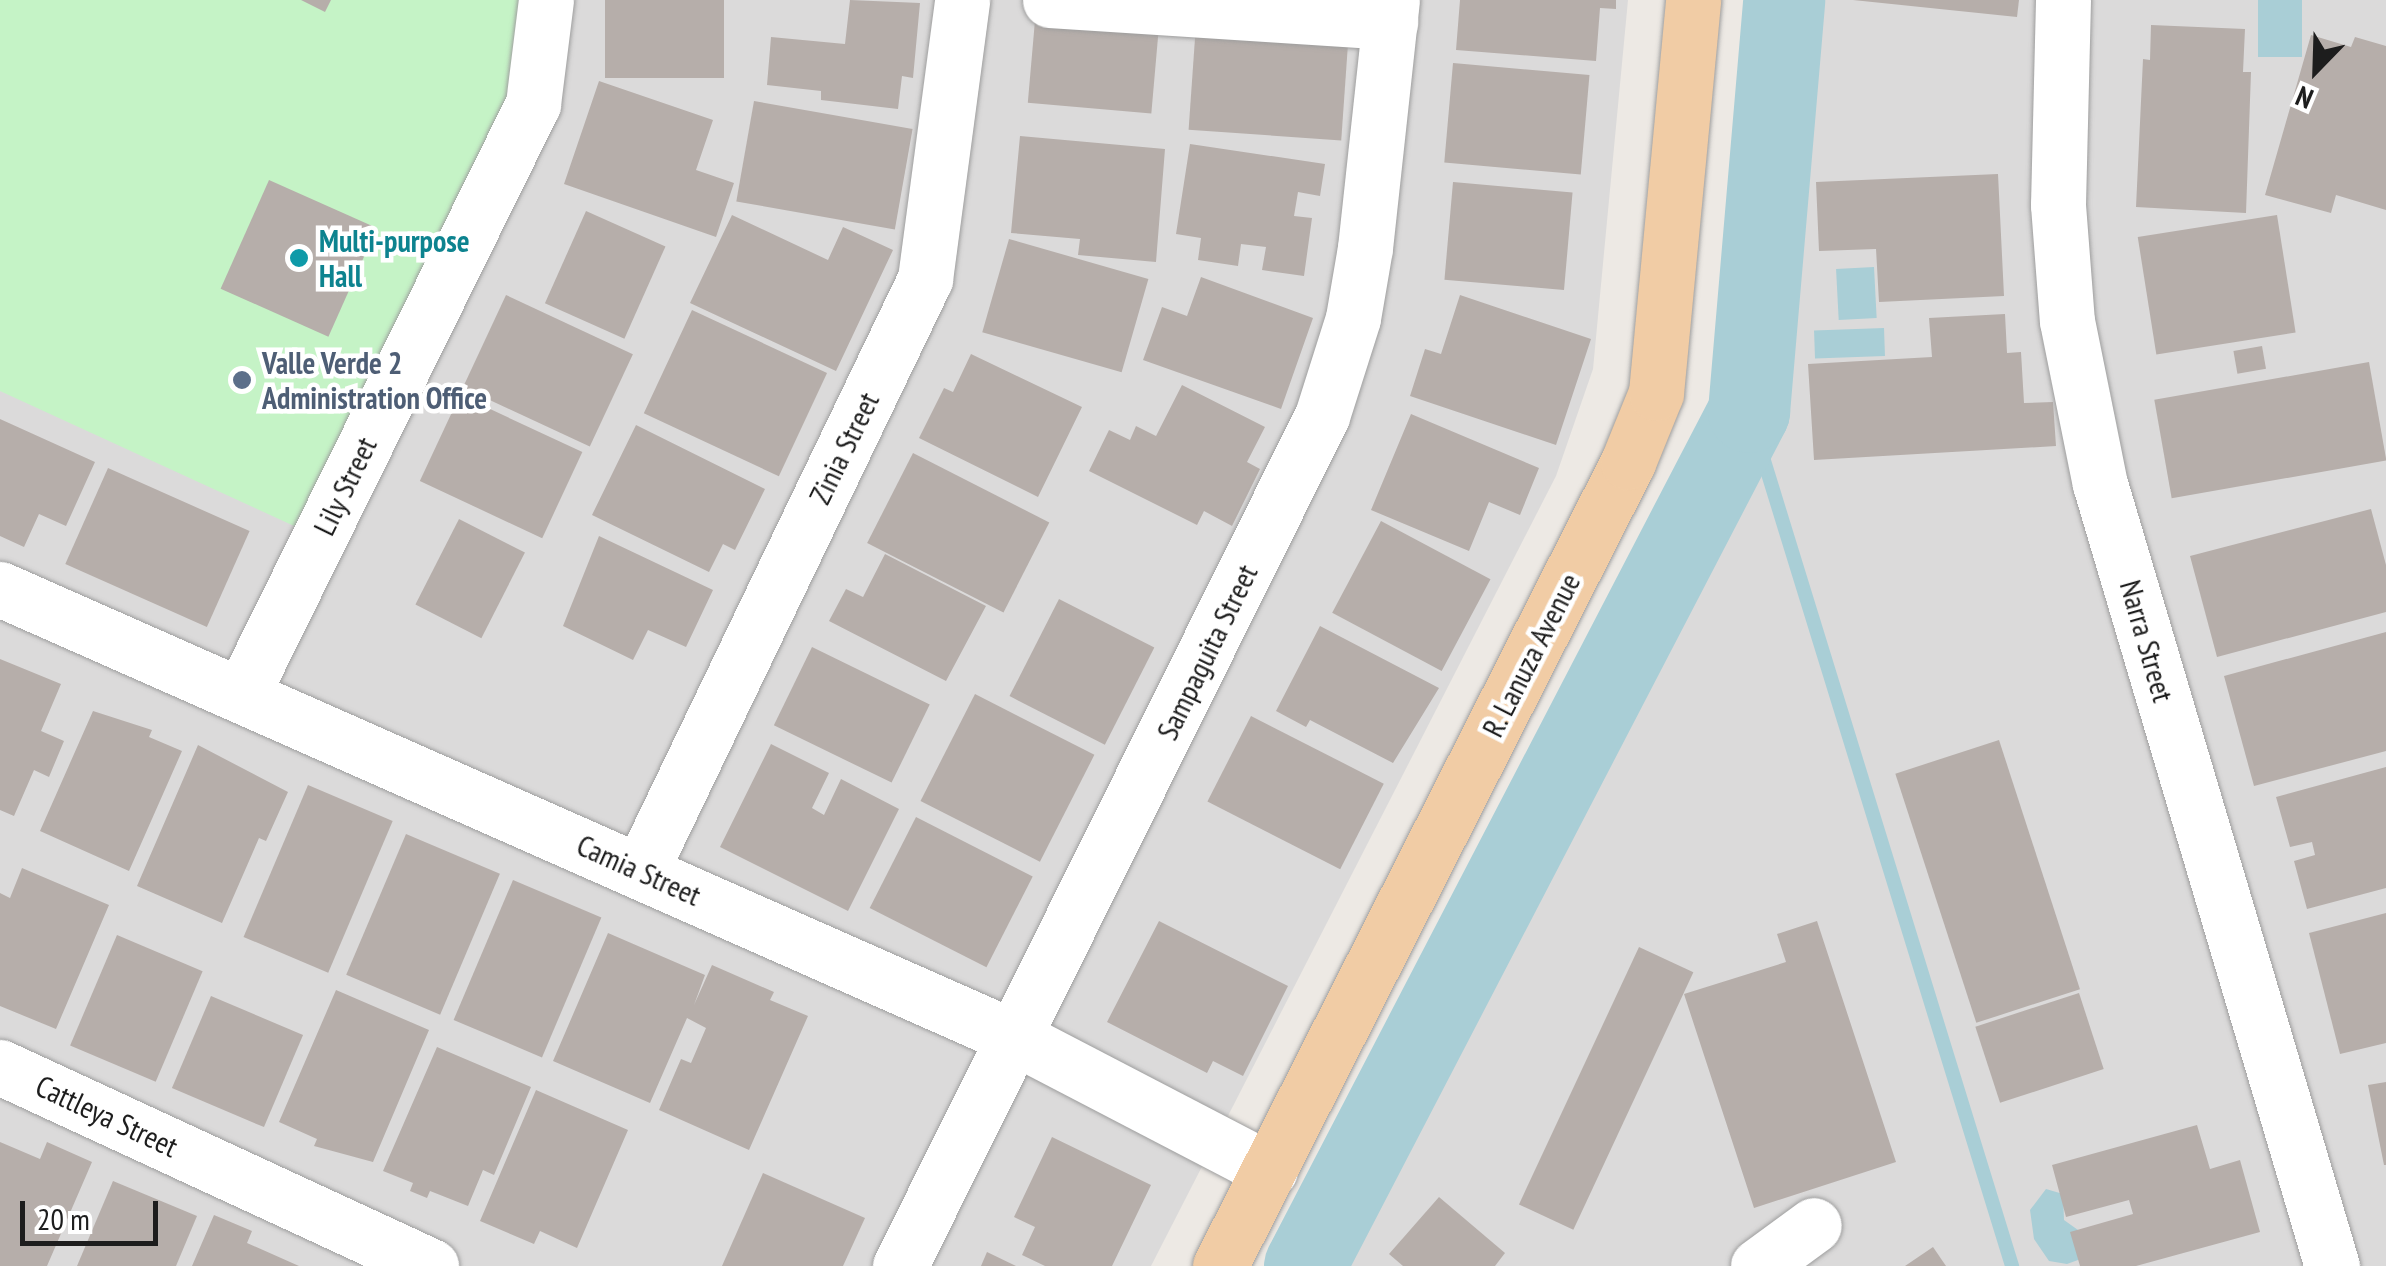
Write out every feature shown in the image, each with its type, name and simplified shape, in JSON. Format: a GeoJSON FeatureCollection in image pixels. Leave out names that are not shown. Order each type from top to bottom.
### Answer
{"type":"FeatureCollection","features":[{"type":"Feature","properties":{"kind":"main road","name":"R. Lanuza Avenue"},"geometry":{"type":"LineString","coordinates":[[1220,1266],[1628,462],[1656,393],[1693,0]]}},
{"type":"Feature","properties":{"kind":"street","name":"Lily Street"},"geometry":{"type":"LineString","coordinates":[[243,692],[526,119],[546,0]]}},
{"type":"Feature","properties":{"kind":"street","name":"Zinia Street"},"geometry":{"type":"LineString","coordinates":[[641,870],[925,279],[962,0]]}},
{"type":"Feature","properties":{"kind":"street"},"geometry":{"type":"LineString","coordinates":[[1050,0],[1391,11]]}},
{"type":"Feature","properties":{"kind":"street","name":"Narra Street"},"geometry":{"type":"LineString","coordinates":[[2063,0],[2061,244],[2067,321],[2100,484],[2332,1266]]}},
{"type":"Feature","properties":{"kind":"street","name":"Sampaguita Street"},"geometry":{"type":"LineString","coordinates":[[900,1266],[1018,1039],[1322,416],[1353,318],[1365,248],[1391,11]]}},
{"type":"Feature","properties":{"kind":"street","name":"Camia Street"},"geometry":{"type":"LineString","coordinates":[[0,588],[243,692],[1018,1039],[1270,1170]]}},
{"type":"Feature","properties":{"kind":"street","name":"Cattleya Street"},"geometry":{"type":"LineString","coordinates":[[0,1067],[431,1266]]}},
{"type":"Feature","properties":{"kind":"street"},"geometry":{"type":"LineString","coordinates":[[1758,1266],[1814,1225]]}},
{"type":"Feature","properties":{"kind":"shaded area"},"geometry":{"type":"Polygon","coordinates":[[[0,0],[1628,0],[1593,369],[1556,476],[1151,1266],[0,1266],[0,0]]]}},
{"type":"Feature","properties":{"kind":"shaded area"},"geometry":{"type":"Polygon","coordinates":[[[1816,0],[2386,0],[2386,1266],[1341,1266],[1779,419],[1816,0]]]}},
{"type":"Feature","properties":{"kind":"green space"},"geometry":{"type":"Polygon","coordinates":[[[0,0],[519,0],[509,132],[305,531],[0,391],[0,0]]]}},
{"type":"Feature","properties":{"kind":"water"},"geometry":{"type":"Polygon","coordinates":[[[2258,0],[2302,0],[2302,57],[2258,57],[2258,0]]]}},
{"type":"Feature","properties":{"kind":"water"},"geometry":{"type":"Polygon","coordinates":[[[1874,267],[1877,318],[1839,320],[1836,269],[1874,267]]]}},
{"type":"Feature","properties":{"kind":"water"},"geometry":{"type":"Polygon","coordinates":[[[1884,328],[1885,356],[1815,358],[1814,330],[1884,328]]]}},
{"type":"Feature","properties":{"kind":"water"},"geometry":{"type":"Polygon","coordinates":[[[2046,1189],[2063,1194],[2064,1220],[2078,1230],[2078,1260],[2067,1264],[2049,1261],[2034,1239],[2030,1210],[2046,1189]]]}},
{"type":"Feature","properties":{"kind":"building"},"geometry":{"type":"Polygon","coordinates":[[[301,0],[331,0],[325,12],[301,0]]]}},
{"type":"Feature","properties":{"kind":"building"},"geometry":{"type":"Polygon","coordinates":[[[605,0],[724,0],[724,78],[605,78],[605,0]]]}},
{"type":"Feature","properties":{"kind":"building"},"geometry":{"type":"Polygon","coordinates":[[[850,0],[920,3],[913,78],[902,76],[898,109],[821,100],[821,91],[767,85],[771,37],[845,44],[850,0]]]}},
{"type":"Feature","properties":{"kind":"building"},"geometry":{"type":"Polygon","coordinates":[[[1460,0],[1616,0],[1616,9],[1600,8],[1596,61],[1456,50],[1460,0]]]}},
{"type":"Feature","properties":{"kind":"building"},"geometry":{"type":"Polygon","coordinates":[[[1853,0],[2019,0],[2017,17],[1853,0]]]}},
{"type":"Feature","properties":{"kind":"building"},"geometry":{"type":"Polygon","coordinates":[[[1036,9],[1160,20],[1151,113],[1028,103],[1036,9]]]}},
{"type":"Feature","properties":{"kind":"building"},"geometry":{"type":"Polygon","coordinates":[[[1196,24],[1349,35],[1341,140],[1189,130],[1196,24]]]}},
{"type":"Feature","properties":{"kind":"building"},"geometry":{"type":"Polygon","coordinates":[[[2151,25],[2245,29],[2243,72],[2251,72],[2246,213],[2136,207],[2143,59],[2150,60],[2151,25]]]}},
{"type":"Feature","properties":{"kind":"building"},"geometry":{"type":"Polygon","coordinates":[[[2311,35],[2351,47],[2355,37],[2386,46],[2386,210],[2336,195],[2331,213],[2265,195],[2311,35]]]}},
{"type":"Feature","properties":{"kind":"building"},"geometry":{"type":"Polygon","coordinates":[[[1453,63],[1589,75],[1581,175],[1444,163],[1453,63]]]}},
{"type":"Feature","properties":{"kind":"building"},"geometry":{"type":"Polygon","coordinates":[[[599,81],[713,120],[696,170],[734,183],[716,237],[564,184],[599,81]]]}},
{"type":"Feature","properties":{"kind":"building"},"geometry":{"type":"Polygon","coordinates":[[[754,101],[913,129],[895,229],[736,201],[754,101]]]}},
{"type":"Feature","properties":{"kind":"building"},"geometry":{"type":"Polygon","coordinates":[[[1020,136],[1165,149],[1156,262],[1078,255],[1080,239],[1011,233],[1020,136]]]}},
{"type":"Feature","properties":{"kind":"building"},"geometry":{"type":"Polygon","coordinates":[[[1190,144],[1325,164],[1320,196],[1298,192],[1294,216],[1312,218],[1304,276],[1262,270],[1266,247],[1241,244],[1238,266],[1198,260],[1201,238],[1176,234],[1190,144]]]}},
{"type":"Feature","properties":{"kind":"building"},"geometry":{"type":"Polygon","coordinates":[[[1998,174],[2004,296],[1879,302],[1876,249],[1819,251],[1816,182],[1998,174]]]}},
{"type":"Feature","properties":{"kind":"building","name":"Multi-purpose Hall"},"geometry":{"type":"Polygon","coordinates":[[[269,180],[377,228],[328,337],[221,289],[269,180]]]}},
{"type":"Feature","properties":{"kind":"building"},"geometry":{"type":"Polygon","coordinates":[[[1453,182],[1573,192],[1564,290],[1444,280],[1453,182]]]}},
{"type":"Feature","properties":{"kind":"building"},"geometry":{"type":"Polygon","coordinates":[[[586,211],[665,246],[624,339],[545,303],[586,211]]]}},
{"type":"Feature","properties":{"kind":"building"},"geometry":{"type":"Polygon","coordinates":[[[732,215],[828,260],[843,227],[893,250],[836,371],[690,303],[732,215]]]}},
{"type":"Feature","properties":{"kind":"building"},"geometry":{"type":"Polygon","coordinates":[[[2277,215],[2296,333],[2156,355],[2138,237],[2277,215]]]}},
{"type":"Feature","properties":{"kind":"building"},"geometry":{"type":"Polygon","coordinates":[[[1009,239],[1148,279],[1122,372],[982,332],[1009,239]]]}},
{"type":"Feature","properties":{"kind":"building"},"geometry":{"type":"Polygon","coordinates":[[[1201,277],[1313,318],[1281,409],[1143,360],[1162,307],[1187,316],[1201,277]]]}},
{"type":"Feature","properties":{"kind":"building"},"geometry":{"type":"Polygon","coordinates":[[[506,295],[633,354],[590,447],[463,387],[506,295]]]}},
{"type":"Feature","properties":{"kind":"building"},"geometry":{"type":"Polygon","coordinates":[[[1460,295],[1591,339],[1556,445],[1410,396],[1425,349],[1441,354],[1460,295]]]}},
{"type":"Feature","properties":{"kind":"building"},"geometry":{"type":"Polygon","coordinates":[[[692,310],[827,373],[779,476],[644,413],[692,310]]]}},
{"type":"Feature","properties":{"kind":"building"},"geometry":{"type":"Polygon","coordinates":[[[2005,314],[2007,353],[2021,352],[2024,403],[2053,402],[2056,446],[1814,460],[1808,364],[1932,357],[1929,318],[2005,314]]]}},
{"type":"Feature","properties":{"kind":"building"},"geometry":{"type":"Polygon","coordinates":[[[2262,346],[2266,369],[2237,374],[2233,351],[2262,346]]]}},
{"type":"Feature","properties":{"kind":"building"},"geometry":{"type":"Polygon","coordinates":[[[971,354],[1082,407],[1038,497],[919,438],[944,388],[953,392],[971,354]]]}},
{"type":"Feature","properties":{"kind":"building"},"geometry":{"type":"Polygon","coordinates":[[[2369,362],[2386,461],[2172,498],[2154,400],[2369,362]]]}},
{"type":"Feature","properties":{"kind":"building"},"geometry":{"type":"Polygon","coordinates":[[[1182,385],[1265,427],[1247,462],[1260,469],[1232,526],[1204,511],[1197,525],[1089,471],[1109,430],[1130,440],[1136,426],[1156,436],[1182,385]]]}},
{"type":"Feature","properties":{"kind":"building"},"geometry":{"type":"Polygon","coordinates":[[[460,395],[582,452],[542,538],[420,481],[460,395]]]}},
{"type":"Feature","properties":{"kind":"building"},"geometry":{"type":"Polygon","coordinates":[[[1411,414],[1539,468],[1520,515],[1489,502],[1469,551],[1371,510],[1411,414]]]}},
{"type":"Feature","properties":{"kind":"building"},"geometry":{"type":"Polygon","coordinates":[[[0,419],[95,462],[66,526],[39,514],[24,547],[0,536],[0,419]]]}},
{"type":"Feature","properties":{"kind":"building"},"geometry":{"type":"Polygon","coordinates":[[[636,425],[765,489],[735,550],[723,544],[709,572],[592,515],[636,425]]]}},
{"type":"Feature","properties":{"kind":"building"},"geometry":{"type":"Polygon","coordinates":[[[913,453],[1049,522],[1003,612],[867,543],[913,453]]]}},
{"type":"Feature","properties":{"kind":"building"},"geometry":{"type":"Polygon","coordinates":[[[108,468],[250,531],[207,627],[65,564],[108,468]]]}},
{"type":"Feature","properties":{"kind":"building"},"geometry":{"type":"Polygon","coordinates":[[[2371,509],[2386,565],[2386,612],[2217,657],[2190,556],[2371,509]]]}},
{"type":"Feature","properties":{"kind":"building"},"geometry":{"type":"Polygon","coordinates":[[[459,519],[525,553],[481,638],[415,605],[459,519]]]}},
{"type":"Feature","properties":{"kind":"building"},"geometry":{"type":"Polygon","coordinates":[[[1381,521],[1490,579],[1442,671],[1332,613],[1381,521]]]}},
{"type":"Feature","properties":{"kind":"building"},"geometry":{"type":"Polygon","coordinates":[[[599,536],[713,590],[686,647],[648,630],[633,660],[563,626],[599,536]]]}},
{"type":"Feature","properties":{"kind":"building"},"geometry":{"type":"Polygon","coordinates":[[[885,554],[986,606],[946,681],[829,621],[846,589],[863,597],[885,554]]]}},
{"type":"Feature","properties":{"kind":"building"},"geometry":{"type":"Polygon","coordinates":[[[1059,599],[1154,648],[1105,745],[1010,696],[1059,599]]]}},
{"type":"Feature","properties":{"kind":"building"},"geometry":{"type":"Polygon","coordinates":[[[1320,626],[1439,688],[1393,763],[1310,720],[1306,727],[1276,711],[1320,626]]]}},
{"type":"Feature","properties":{"kind":"building"},"geometry":{"type":"Polygon","coordinates":[[[2386,632],[2386,751],[2254,786],[2224,676],[2386,632]]]}},
{"type":"Feature","properties":{"kind":"building"},"geometry":{"type":"Polygon","coordinates":[[[812,647],[930,704],[892,783],[774,725],[812,647]]]}},
{"type":"Feature","properties":{"kind":"building"},"geometry":{"type":"Polygon","coordinates":[[[0,659],[61,684],[41,731],[64,741],[49,777],[34,770],[14,816],[0,810],[0,659]]]}},
{"type":"Feature","properties":{"kind":"building"},"geometry":{"type":"Polygon","coordinates":[[[975,694],[1094,755],[1040,862],[921,801],[975,694]]]}},
{"type":"Feature","properties":{"kind":"building"},"geometry":{"type":"Polygon","coordinates":[[[93,711],[152,730],[149,737],[182,751],[129,871],[40,831],[93,711]]]}},
{"type":"Feature","properties":{"kind":"building"},"geometry":{"type":"Polygon","coordinates":[[[1251,716],[1384,784],[1340,869],[1207,802],[1251,716]]]}},
{"type":"Feature","properties":{"kind":"building"},"geometry":{"type":"Polygon","coordinates":[[[1999,740],[2080,989],[1976,1023],[1895,774],[1999,740]]]}},
{"type":"Feature","properties":{"kind":"building"},"geometry":{"type":"Polygon","coordinates":[[[771,744],[829,773],[812,808],[824,815],[841,779],[899,809],[848,911],[720,847],[771,744]]]}},
{"type":"Feature","properties":{"kind":"building"},"geometry":{"type":"Polygon","coordinates":[[[198,745],[288,792],[266,841],[259,838],[222,923],[137,886],[198,745]]]}},
{"type":"Feature","properties":{"kind":"building"},"geometry":{"type":"Polygon","coordinates":[[[2386,767],[2386,888],[2307,909],[2294,861],[2315,855],[2312,842],[2290,847],[2276,797],[2386,767]]]}},
{"type":"Feature","properties":{"kind":"building"},"geometry":{"type":"Polygon","coordinates":[[[308,785],[393,821],[328,973],[244,937],[308,785]]]}},
{"type":"Feature","properties":{"kind":"building"},"geometry":{"type":"Polygon","coordinates":[[[916,817],[1033,876],[986,967],[870,908],[916,817]]]}},
{"type":"Feature","properties":{"kind":"building"},"geometry":{"type":"Polygon","coordinates":[[[406,834],[500,874],[440,1015],[346,975],[406,834]]]}},
{"type":"Feature","properties":{"kind":"building"},"geometry":{"type":"Polygon","coordinates":[[[22,868],[109,905],[56,1029],[0,1006],[0,893],[10,898],[22,868]]]}},
{"type":"Feature","properties":{"kind":"building"},"geometry":{"type":"Polygon","coordinates":[[[513,880],[601,918],[542,1057],[454,1020],[513,880]]]}},
{"type":"Feature","properties":{"kind":"building"},"geometry":{"type":"Polygon","coordinates":[[[2386,913],[2386,1043],[2340,1054],[2309,933],[2386,913]]]}},
{"type":"Feature","properties":{"kind":"building"},"geometry":{"type":"Polygon","coordinates":[[[1159,921],[1288,986],[1243,1076],[1213,1061],[1207,1073],[1107,1022],[1159,921]]]}},
{"type":"Feature","properties":{"kind":"building"},"geometry":{"type":"Polygon","coordinates":[[[1817,921],[1896,1162],[1754,1208],[1684,994],[1786,962],[1777,934],[1817,921]]]}},
{"type":"Feature","properties":{"kind":"building"},"geometry":{"type":"Polygon","coordinates":[[[608,933],[705,975],[694,1005],[712,965],[774,992],[770,1000],[808,1016],[749,1150],[659,1110],[681,1059],[691,1063],[706,1028],[687,1018],[650,1103],[553,1061],[608,933]]]}},
{"type":"Feature","properties":{"kind":"building"},"geometry":{"type":"Polygon","coordinates":[[[117,935],[203,971],[156,1082],[70,1045],[117,935]]]}},
{"type":"Feature","properties":{"kind":"building"},"geometry":{"type":"Polygon","coordinates":[[[1639,947],[1693,972],[1573,1230],[1519,1204],[1639,947]]]}},
{"type":"Feature","properties":{"kind":"building"},"geometry":{"type":"Polygon","coordinates":[[[336,990],[429,1030],[373,1162],[314,1146],[317,1139],[279,1122],[336,990]]]}},
{"type":"Feature","properties":{"kind":"building"},"geometry":{"type":"Polygon","coordinates":[[[2079,993],[2104,1069],[2000,1103],[1975,1027],[2079,993]]]}},
{"type":"Feature","properties":{"kind":"building"},"geometry":{"type":"Polygon","coordinates":[[[211,996],[303,1035],[264,1127],[172,1088],[211,996]]]}},
{"type":"Feature","properties":{"kind":"building"},"geometry":{"type":"Polygon","coordinates":[[[437,1047],[531,1087],[494,1175],[483,1170],[468,1206],[430,1191],[427,1198],[410,1191],[413,1183],[383,1171],[437,1047]]]}},
{"type":"Feature","properties":{"kind":"building"},"geometry":{"type":"Polygon","coordinates":[[[2386,1082],[2386,1165],[2384,1165],[2368,1085],[2386,1082]]]}},
{"type":"Feature","properties":{"kind":"building"},"geometry":{"type":"Polygon","coordinates":[[[536,1090],[628,1130],[577,1248],[540,1231],[534,1244],[480,1221],[536,1090]]]}},
{"type":"Feature","properties":{"kind":"building"},"geometry":{"type":"Polygon","coordinates":[[[2197,1125],[2210,1169],[2240,1160],[2260,1232],[2136,1266],[2080,1266],[2070,1232],[2133,1214],[2129,1200],[2066,1217],[2052,1165],[2197,1125]]]}},
{"type":"Feature","properties":{"kind":"building"},"geometry":{"type":"Polygon","coordinates":[[[1052,1137],[1151,1185],[1112,1266],[1045,1266],[1022,1255],[1035,1227],[1014,1217],[1052,1137]]]}},
{"type":"Feature","properties":{"kind":"building"},"geometry":{"type":"Polygon","coordinates":[[[0,1142],[40,1159],[47,1142],[92,1162],[47,1266],[0,1266],[0,1142]]]}},
{"type":"Feature","properties":{"kind":"building"},"geometry":{"type":"Polygon","coordinates":[[[763,1173],[865,1218],[843,1266],[722,1266],[763,1173]]]}},
{"type":"Feature","properties":{"kind":"building"},"geometry":{"type":"Polygon","coordinates":[[[113,1181],[197,1216],[176,1266],[77,1266],[113,1181]]]}},
{"type":"Feature","properties":{"kind":"building"},"geometry":{"type":"Polygon","coordinates":[[[1439,1197],[1505,1253],[1495,1266],[1403,1266],[1389,1254],[1439,1197]]]}},
{"type":"Feature","properties":{"kind":"building"},"geometry":{"type":"Polygon","coordinates":[[[214,1215],[252,1231],[247,1243],[299,1266],[192,1266],[214,1215]]]}},
{"type":"Feature","properties":{"kind":"building"},"geometry":{"type":"Polygon","coordinates":[[[1933,1247],[1946,1266],[1905,1266],[1933,1247]]]}},
{"type":"Feature","properties":{"kind":"building"},"geometry":{"type":"Polygon","coordinates":[[[987,1252],[1016,1266],[981,1266],[987,1252]]]}},
{"type":"Feature","properties":{"kind":"waterway"},"geometry":{"type":"LineString","coordinates":[[1305,1266],[1749,412],[1784,0]]}},
{"type":"Feature","properties":{"kind":"waterway"},"geometry":{"type":"LineString","coordinates":[[1749,412],[2012,1266]]}},
{"type":"Feature","properties":{"kind":"place","name":"Multi-purpose Hall"},"geometry":{"type":"Point","coordinates":[299,258]}},
{"type":"Feature","properties":{"kind":"place","name":"Valle Verde 2 Administration Office"},"geometry":{"type":"Point","coordinates":[242,380]}}]}
